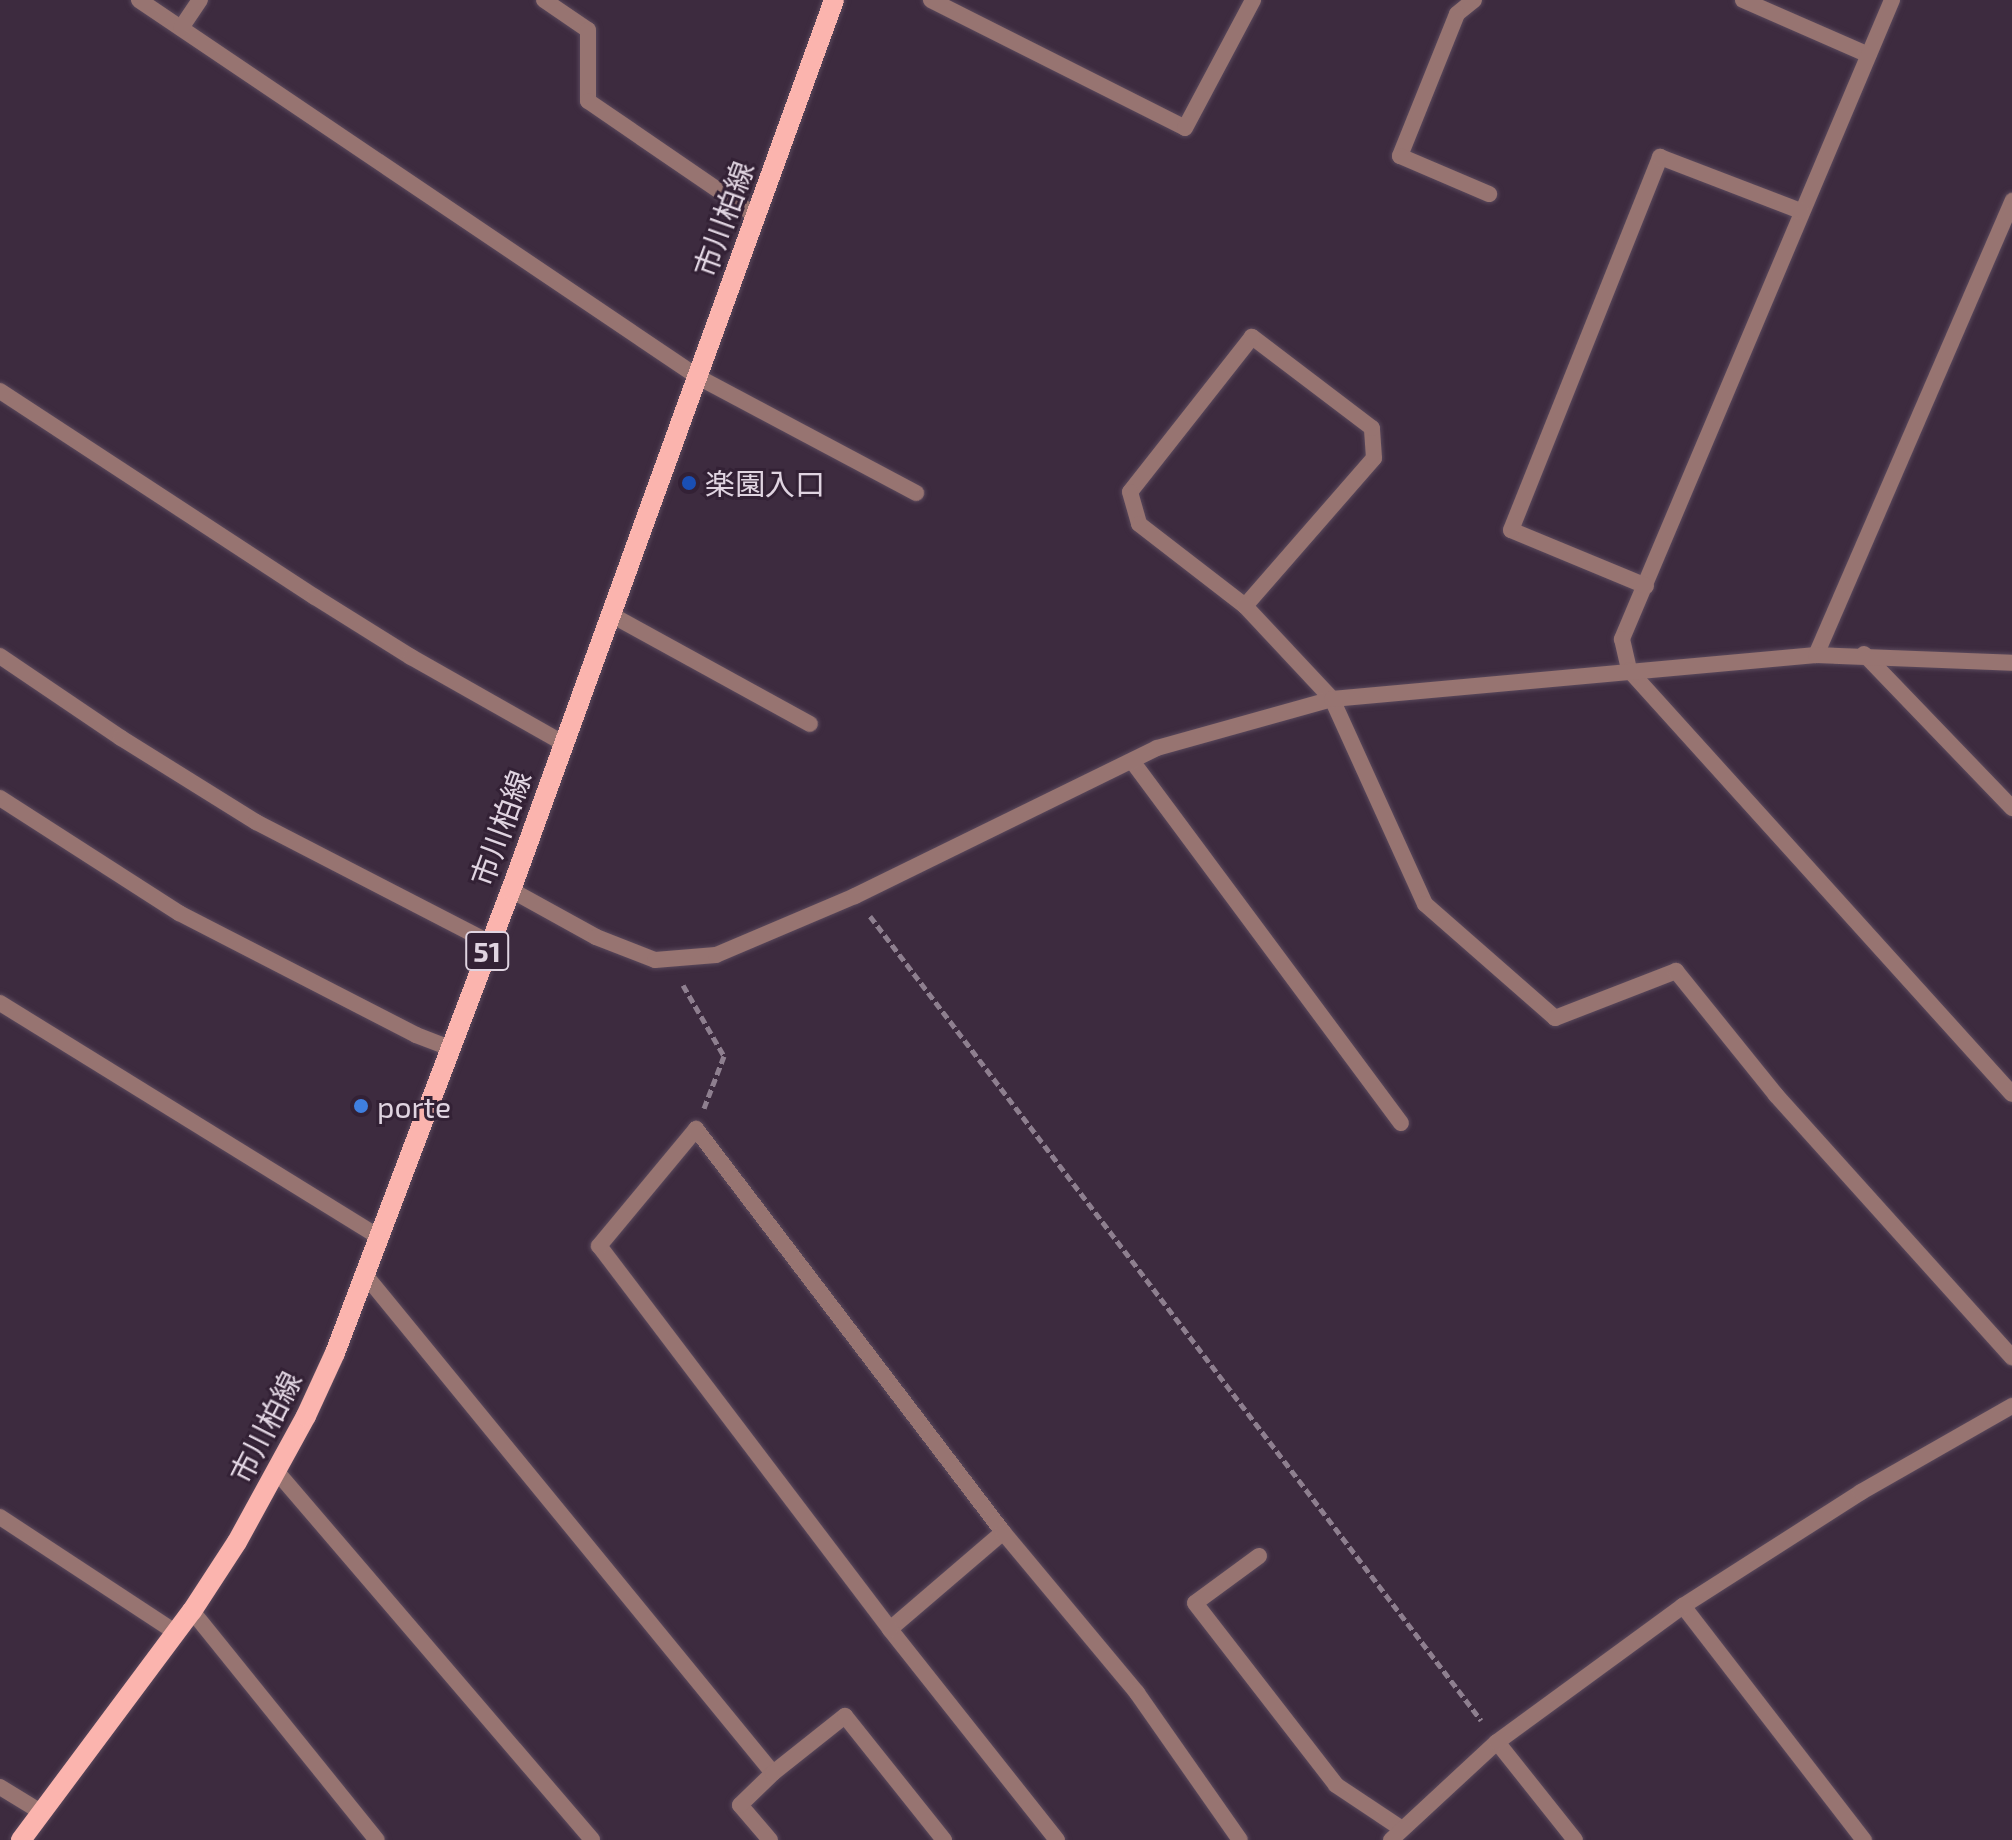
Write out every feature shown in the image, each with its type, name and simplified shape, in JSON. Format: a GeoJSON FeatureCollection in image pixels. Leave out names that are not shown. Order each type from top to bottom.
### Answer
{"type":"FeatureCollection","features":[{"type":"Feature","properties":{"kind":"main road","name":"市川柏線"},"geometry":{"type":"LineString","coordinates":[[21,1840],[192,1611],[277,1472],[318,1391],[366,1276],[511,890],[834,0]]}},
{"type":"Feature","properties":{"kind":"street"},"geometry":{"type":"LineString","coordinates":[[139,0],[698,377],[916,493]]}},
{"type":"Feature","properties":{"kind":"street"},"geometry":{"type":"LineString","coordinates":[[181,28],[200,0]]}},
{"type":"Feature","properties":{"kind":"street"},"geometry":{"type":"LineString","coordinates":[[544,0],[588,30],[588,101],[756,216]]}},
{"type":"Feature","properties":{"kind":"street"},"geometry":{"type":"LineString","coordinates":[[931,0],[1185,128],[1253,0]]}},
{"type":"Feature","properties":{"kind":"street"},"geometry":{"type":"LineString","coordinates":[[1474,0],[1457,14],[1400,156],[1489,194]]}},
{"type":"Feature","properties":{"kind":"street"},"geometry":{"type":"LineString","coordinates":[[1743,0],[1869,55]]}},
{"type":"Feature","properties":{"kind":"street"},"geometry":{"type":"LineString","coordinates":[[1892,0],[1622,639],[1629,670],[2012,1094]]}},
{"type":"Feature","properties":{"kind":"street"},"geometry":{"type":"LineString","coordinates":[[1646,586],[1511,530],[1660,157],[1801,211]]}},
{"type":"Feature","properties":{"kind":"street"},"geometry":{"type":"LineString","coordinates":[[1816,655],[2012,201]]}},
{"type":"Feature","properties":{"kind":"street"},"geometry":{"type":"LineString","coordinates":[[1245,606],[1374,458],[1372,428],[1252,337],[1130,492],[1139,524],[1245,606],[1332,699],[1425,904],[1555,1018],[1676,971],[1776,1095],[2012,1357]]}},
{"type":"Feature","properties":{"kind":"street"},"geometry":{"type":"LineString","coordinates":[[0,391],[327,605],[563,743]]}},
{"type":"Feature","properties":{"kind":"street"},"geometry":{"type":"LineString","coordinates":[[610,614],[810,724]]}},
{"type":"Feature","properties":{"kind":"street"},"geometry":{"type":"LineString","coordinates":[[1864,654],[2012,808]]}},
{"type":"Feature","properties":{"kind":"street"},"geometry":{"type":"LineString","coordinates":[[511,890],[596,937],[655,960],[716,955],[855,896],[1157,748],[1332,699],[1816,655],[1864,654],[2012,663]]}},
{"type":"Feature","properties":{"kind":"street"},"geometry":{"type":"LineString","coordinates":[[0,656],[121,738],[256,822],[490,943]]}},
{"type":"Feature","properties":{"kind":"street"},"geometry":{"type":"LineString","coordinates":[[1132,761],[1401,1123]]}},
{"type":"Feature","properties":{"kind":"street"},"geometry":{"type":"LineString","coordinates":[[0,798],[179,913],[416,1035],[450,1048]]}},
{"type":"Feature","properties":{"kind":"street"},"geometry":{"type":"LineString","coordinates":[[0,1003],[379,1237]]}},
{"type":"Feature","properties":{"kind":"street"},"geometry":{"type":"LineString","coordinates":[[1057,1840],[890,1629],[599,1246],[696,1129],[1003,1532],[1137,1693],[1240,1840]]}},
{"type":"Feature","properties":{"kind":"street"},"geometry":{"type":"LineString","coordinates":[[366,1276],[773,1773]]}},
{"type":"Feature","properties":{"kind":"street"},"geometry":{"type":"LineString","coordinates":[[1259,1556],[1195,1603],[1336,1785],[1396,1834],[1497,1742],[1683,1606],[1861,1492],[2011,1408]]}},
{"type":"Feature","properties":{"kind":"street"},"geometry":{"type":"LineString","coordinates":[[277,1472],[592,1840]]}},
{"type":"Feature","properties":{"kind":"street"},"geometry":{"type":"LineString","coordinates":[[0,1517],[175,1632]]}},
{"type":"Feature","properties":{"kind":"street"},"geometry":{"type":"LineString","coordinates":[[890,1629],[1003,1532]]}},
{"type":"Feature","properties":{"kind":"street"},"geometry":{"type":"LineString","coordinates":[[1683,1606],[1864,1840]]}},
{"type":"Feature","properties":{"kind":"street"},"geometry":{"type":"LineString","coordinates":[[192,1611],[377,1840]]}},
{"type":"Feature","properties":{"kind":"street"},"geometry":{"type":"LineString","coordinates":[[770,1840],[740,1805],[773,1773],[845,1716],[944,1840]]}},
{"type":"Feature","properties":{"kind":"street"},"geometry":{"type":"LineString","coordinates":[[1497,1742],[1575,1840]]}},
{"type":"Feature","properties":{"kind":"street"},"geometry":{"type":"LineString","coordinates":[[0,1787],[41,1812]]}},
{"type":"Feature","properties":{"kind":"path"},"geometry":{"type":"LineString","coordinates":[[855,896],[1497,1742]]}},
{"type":"Feature","properties":{"kind":"path"},"geometry":{"type":"LineString","coordinates":[[671,958],[692,1004],[724,1056],[696,1129]]}},
{"type":"Feature","properties":{"kind":"place","name":"楽園入口"},"geometry":{"type":"Point","coordinates":[689,483]}},
{"type":"Feature","properties":{"kind":"place","name":"porte"},"geometry":{"type":"Point","coordinates":[361,1106]}}]}
